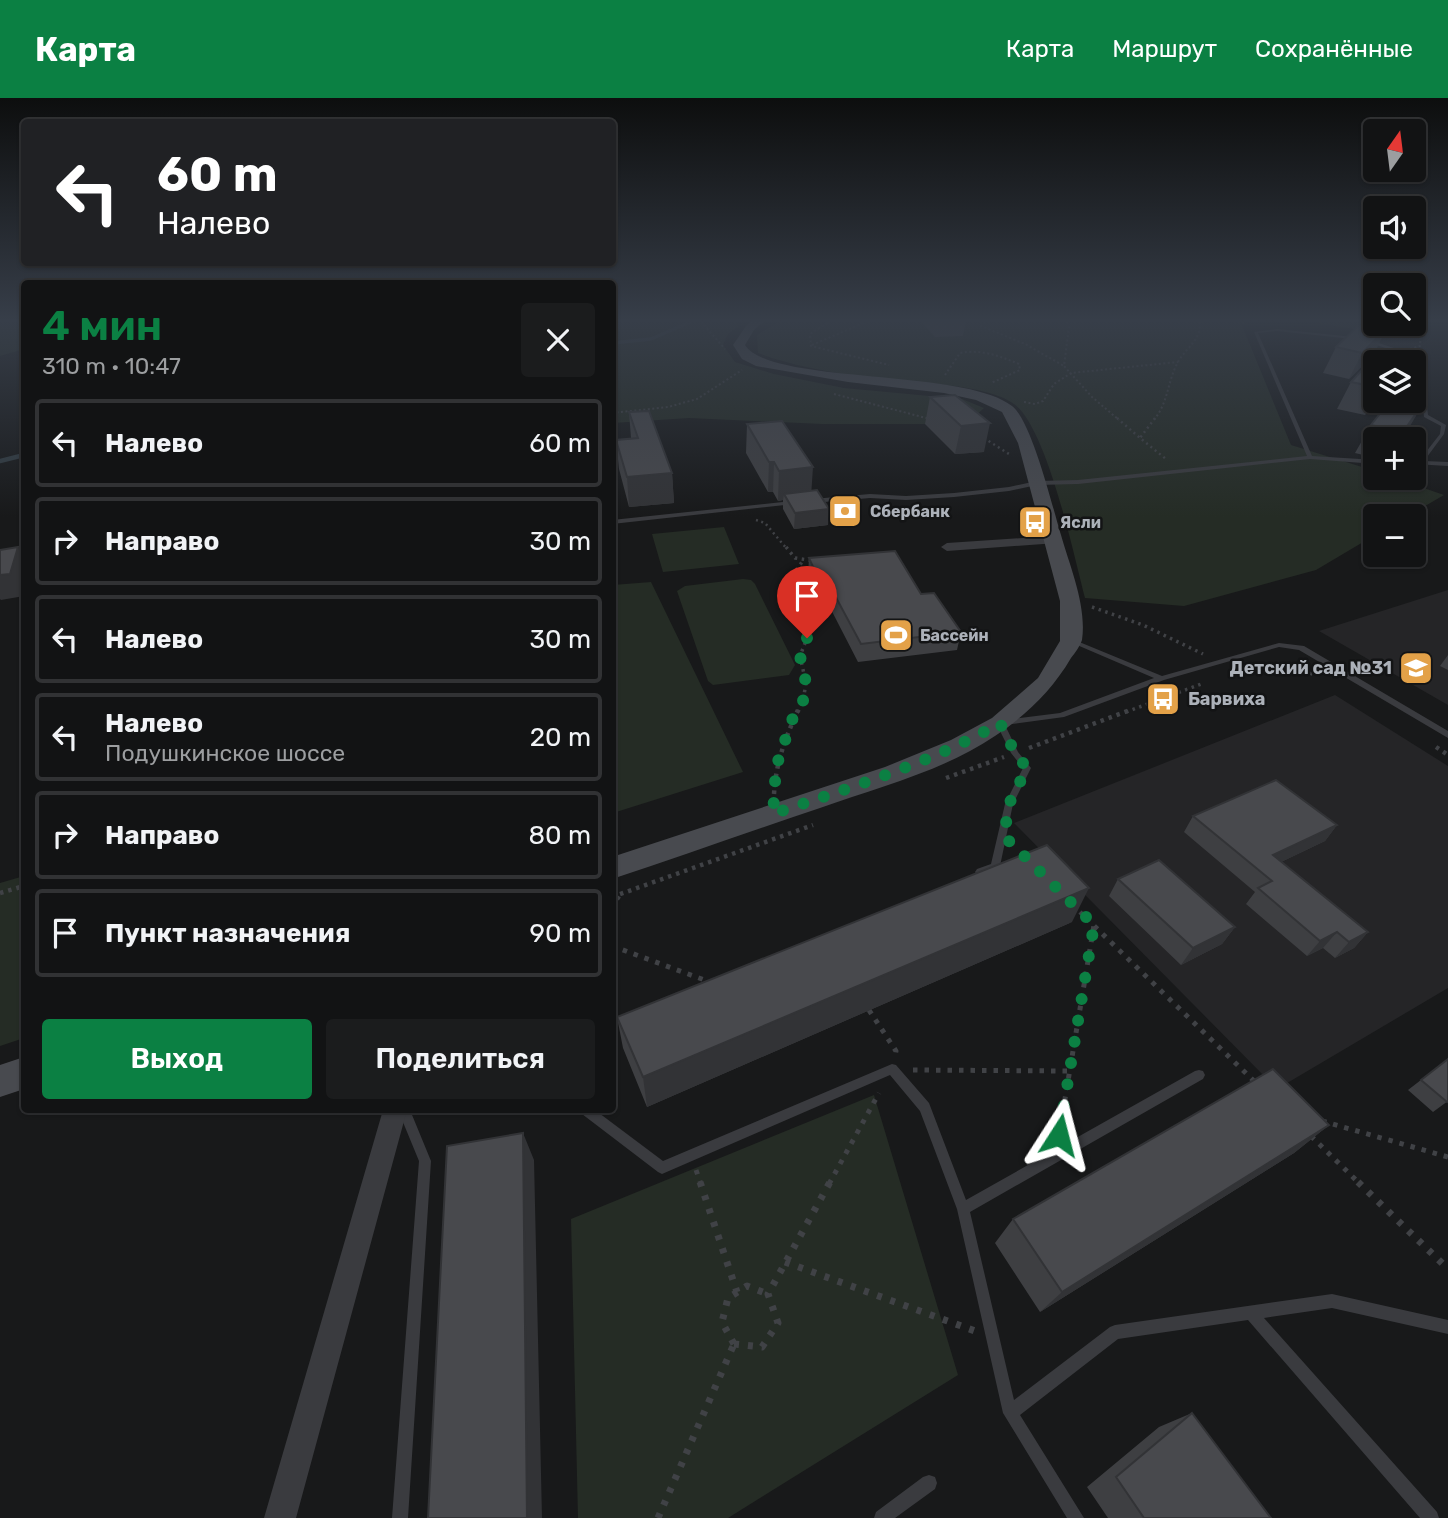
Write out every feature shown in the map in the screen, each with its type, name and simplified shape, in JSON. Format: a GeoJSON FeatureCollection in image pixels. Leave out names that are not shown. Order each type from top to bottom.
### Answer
{"type":"FeatureCollection","features":[{"type":"Feature","properties":{"kind":"main road"},"geometry":{"type":"LineString","coordinates":[[616,867],[905,768],[960,746],[1000,723],[1046,682],[1071,641],[1070,601],[1026,443],[1008,409],[980,397],[903,384]]}},
{"type":"Feature","properties":{"kind":"main road"},"geometry":{"type":"LineString","coordinates":[[0,1081],[21,1074]]}},
{"type":"Feature","properties":{"kind":"street"},"geometry":{"type":"LineString","coordinates":[[947,547],[1053,540]]}},
{"type":"Feature","properties":{"kind":"street"},"geometry":{"type":"LineString","coordinates":[[280,1518],[394,1113]]}},
{"type":"Feature","properties":{"kind":"lane"},"geometry":{"type":"LineString","coordinates":[[1279,384],[1310,457]]}},
{"type":"Feature","properties":{"kind":"lane"},"geometry":{"type":"LineString","coordinates":[[1426,413],[1426,416],[1444,425],[1442,434],[1426,452]]}},
{"type":"Feature","properties":{"kind":"lane"},"geometry":{"type":"LineString","coordinates":[[616,522],[870,496],[906,498],[1009,489],[1034,475],[1078,482],[1310,457],[1363,462]]}},
{"type":"Feature","properties":{"kind":"lane"},"geometry":{"type":"LineString","coordinates":[[1426,463],[1448,464]]}},
{"type":"Feature","properties":{"kind":"lane"},"geometry":{"type":"LineString","coordinates":[[1071,641],[1161,678]]}},
{"type":"Feature","properties":{"kind":"lane"},"geometry":{"type":"LineString","coordinates":[[970,876],[995,866],[1009,804],[1027,768],[1015,753],[1000,723],[1061,715],[1161,678],[1279,645],[1301,648],[1448,735]]}},
{"type":"Feature","properties":{"kind":"lane"},"geometry":{"type":"LineString","coordinates":[[590,1113],[662,1168],[892,1069],[925,1107],[963,1209],[1010,1413],[1076,1518]]}},
{"type":"Feature","properties":{"kind":"lane"},"geometry":{"type":"LineString","coordinates":[[963,1209],[1199,1075]]}},
{"type":"Feature","properties":{"kind":"lane"},"geometry":{"type":"LineString","coordinates":[[400,1518],[425,1161],[405,1113]]}},
{"type":"Feature","properties":{"kind":"lane"},"geometry":{"type":"LineString","coordinates":[[1010,1413],[1115,1332],[1332,1301],[1448,1327]]}},
{"type":"Feature","properties":{"kind":"lane"},"geometry":{"type":"LineString","coordinates":[[1251,1313],[1431,1518]]}},
{"type":"Feature","properties":{"kind":"lane"},"geometry":{"type":"LineString","coordinates":[[882,1518],[929,1483]]}},
{"type":"Feature","properties":{"kind":"path"},"geometry":{"type":"LineString","coordinates":[[616,413],[668,407],[697,399],[719,384]]}},
{"type":"Feature","properties":{"kind":"path"},"geometry":{"type":"LineString","coordinates":[[990,384],[998,390]]}},
{"type":"Feature","properties":{"kind":"path"},"geometry":{"type":"LineString","coordinates":[[1015,398],[1035,404],[1043,401],[1051,384]]}},
{"type":"Feature","properties":{"kind":"path"},"geometry":{"type":"LineString","coordinates":[[1081,384],[1092,397],[1180,470]]}},
{"type":"Feature","properties":{"kind":"path"},"geometry":{"type":"LineString","coordinates":[[1140,438],[1164,407],[1171,384]]}},
{"type":"Feature","properties":{"kind":"path"},"geometry":{"type":"LineString","coordinates":[[823,391],[931,419]]}},
{"type":"Feature","properties":{"kind":"path"},"geometry":{"type":"LineString","coordinates":[[981,436],[1034,475]]}},
{"type":"Feature","properties":{"kind":"path"},"geometry":{"type":"LineString","coordinates":[[751,519],[765,523],[795,558],[821,562]]}},
{"type":"Feature","properties":{"kind":"path"},"geometry":{"type":"LineString","coordinates":[[773,814],[776,767],[792,720],[803,701],[806,683],[800,656],[807,638],[784,596],[790,579],[804,559]]}},
{"type":"Feature","properties":{"kind":"path"},"geometry":{"type":"LineString","coordinates":[[1070,601],[1143,625],[1219,661]]}},
{"type":"Feature","properties":{"kind":"path"},"geometry":{"type":"LineString","coordinates":[[1261,666],[1282,663],[1317,676]]}},
{"type":"Feature","properties":{"kind":"path"},"geometry":{"type":"LineString","coordinates":[[937,781],[1214,679]]}},
{"type":"Feature","properties":{"kind":"path"},"geometry":{"type":"LineString","coordinates":[[616,895],[818,823]]}},
{"type":"Feature","properties":{"kind":"path"},"geometry":{"type":"LineString","coordinates":[[0,893],[21,888]]}},
{"type":"Feature","properties":{"kind":"path"},"geometry":{"type":"LineString","coordinates":[[616,901],[622,893]]}},
{"type":"Feature","properties":{"kind":"path"},"geometry":{"type":"LineString","coordinates":[[1067,898],[1262,1090]]}},
{"type":"Feature","properties":{"kind":"path"},"geometry":{"type":"LineString","coordinates":[[1055,1157],[1094,925]]}},
{"type":"Feature","properties":{"kind":"path"},"geometry":{"type":"LineString","coordinates":[[616,947],[713,983]]}},
{"type":"Feature","properties":{"kind":"path"},"geometry":{"type":"LineString","coordinates":[[734,1344],[762,1347],[778,1323],[768,1294],[892,1069],[896,1051],[869,1010]]}},
{"type":"Feature","properties":{"kind":"path"},"geometry":{"type":"LineString","coordinates":[[892,1069],[1070,1071]]}},
{"type":"Feature","properties":{"kind":"path"},"geometry":{"type":"LineString","coordinates":[[1320,1120],[1448,1157]]}},
{"type":"Feature","properties":{"kind":"path"},"geometry":{"type":"LineString","coordinates":[[1302,1128],[1448,1269]]}},
{"type":"Feature","properties":{"kind":"path"},"geometry":{"type":"LineString","coordinates":[[691,1156],[737,1292]]}},
{"type":"Feature","properties":{"kind":"path"},"geometry":{"type":"LineString","coordinates":[[785,1262],[993,1338]]}},
{"type":"Feature","properties":{"kind":"path"},"geometry":{"type":"LineString","coordinates":[[734,1344],[722,1322],[728,1298],[747,1286],[768,1294]]}},
{"type":"Feature","properties":{"kind":"path"},"geometry":{"type":"LineString","coordinates":[[658,1518],[734,1344]]}},
{"type":"Feature","properties":{"kind":"shaded area"},"geometry":{"type":"Polygon","coordinates":[[[616,384],[825,384],[962,399],[984,408],[974,417],[947,424],[822,424],[689,418],[616,423],[616,384]]]}},
{"type":"Feature","properties":{"kind":"shaded area"},"geometry":{"type":"Polygon","coordinates":[[[941,384],[1266,384],[1291,445],[1363,467],[1363,490],[1426,489],[1444,495],[1426,506],[1363,504],[1363,542],[1316,570],[1184,606],[1085,598],[1058,494],[1037,439],[1026,418],[1014,404],[983,391],[941,384]]]}},
{"type":"Feature","properties":{"kind":"shaded area"},"geometry":{"type":"Polygon","coordinates":[[[724,527],[739,564],[663,572],[652,534],[724,527]]]}},
{"type":"Feature","properties":{"kind":"shaded area"},"geometry":{"type":"Polygon","coordinates":[[[751,580],[755,584],[795,665],[789,675],[713,685],[708,681],[677,591],[685,586],[751,580]]]}},
{"type":"Feature","properties":{"kind":"shaded area"},"geometry":{"type":"Polygon","coordinates":[[[651,582],[743,772],[616,812],[616,585],[651,582]]]}},
{"type":"Feature","properties":{"kind":"shaded area","name":"Детский сад №31"},"geometry":{"type":"Polygon","coordinates":[[[1448,590],[1448,705],[1319,631],[1448,590]]]}},
{"type":"Feature","properties":{"kind":"shaded area"},"geometry":{"type":"Polygon","coordinates":[[[1335,695],[1448,766],[1448,988],[1277,1089],[1014,823],[1335,695]]]}},
{"type":"Feature","properties":{"kind":"shaded area"},"geometry":{"type":"Polygon","coordinates":[[[21,877],[21,1039],[0,1046],[0,883],[21,877]]]}},
{"type":"Feature","properties":{"kind":"shaded area"},"geometry":{"type":"Polygon","coordinates":[[[874,1095],[958,1375],[728,1518],[578,1518],[571,1219],[874,1095]]]}},
{"type":"Feature","properties":{"kind":"building"},"geometry":{"type":"Polygon","coordinates":[[[955,395],[990,423],[961,426],[930,397],[955,395]]]}},
{"type":"Feature","properties":{"kind":"building"},"geometry":{"type":"Polygon","coordinates":[[[649,411],[672,473],[627,477],[616,440],[638,438],[629,412],[649,411]]]}},
{"type":"Feature","properties":{"kind":"building"},"geometry":{"type":"Polygon","coordinates":[[[1380,413],[1416,413],[1406,427],[1371,425],[1380,413]]]}},
{"type":"Feature","properties":{"kind":"building"},"geometry":{"type":"Polygon","coordinates":[[[782,421],[813,467],[779,471],[774,462],[769,462],[747,424],[782,421]]]}},
{"type":"Feature","properties":{"kind":"building"},"geometry":{"type":"Polygon","coordinates":[[[817,490],[829,509],[795,513],[784,494],[817,490]]]}},
{"type":"Feature","properties":{"kind":"building"},"geometry":{"type":"Polygon","coordinates":[[[18,547],[10,574],[0,575],[0,550],[18,547]]]}},
{"type":"Feature","properties":{"kind":"building"},"geometry":{"type":"Polygon","coordinates":[[[895,551],[921,594],[934,593],[961,632],[861,644],[825,577],[818,578],[809,558],[895,551]]]}},
{"type":"Feature","properties":{"kind":"building"},"geometry":{"type":"Polygon","coordinates":[[[1276,780],[1337,825],[1273,855],[1368,932],[1349,942],[1337,932],[1320,941],[1258,888],[1272,881],[1193,816],[1276,780]]]}},
{"type":"Feature","properties":{"kind":"building"},"geometry":{"type":"Polygon","coordinates":[[[1047,845],[1089,888],[643,1077],[617,1017],[1047,845]]]}},
{"type":"Feature","properties":{"kind":"building"},"geometry":{"type":"Polygon","coordinates":[[[1159,860],[1235,927],[1193,948],[1118,879],[1159,860]]]}},
{"type":"Feature","properties":{"kind":"building"},"geometry":{"type":"Polygon","coordinates":[[[1448,1059],[1448,1101],[1447,1102],[1421,1080],[1448,1059]]]}},
{"type":"Feature","properties":{"kind":"building"},"geometry":{"type":"Polygon","coordinates":[[[1273,1069],[1329,1125],[1062,1292],[1013,1219],[1273,1069]]]}},
{"type":"Feature","properties":{"kind":"building"},"geometry":{"type":"Polygon","coordinates":[[[523,1133],[527,1518],[428,1518],[447,1146],[523,1133]]]}},
{"type":"Feature","properties":{"kind":"building"},"geometry":{"type":"Polygon","coordinates":[[[1192,1413],[1271,1518],[1144,1518],[1116,1477],[1192,1413]]]}},
{"type":"Feature","properties":{"kind":"waterway"},"geometry":{"type":"LineString","coordinates":[[0,461],[21,456]]}},
{"type":"Feature","properties":{"kind":"place","name":"Сбербанк"},"geometry":{"type":"Point","coordinates":[845,511]}},
{"type":"Feature","properties":{"kind":"place","name":"Ясли"},"geometry":{"type":"Point","coordinates":[1035,522]}},
{"type":"Feature","properties":{"kind":"place","name":"Бассейн"},"geometry":{"type":"Point","coordinates":[896,635]}},
{"type":"Feature","properties":{"kind":"place","name":"Детский сад №31"},"geometry":{"type":"Point","coordinates":[1416,668]}},
{"type":"Feature","properties":{"kind":"place","name":"Барвиха"},"geometry":{"type":"Point","coordinates":[1163,699]}},
{"type":"Feature","properties":{"kind":"route"},"geometry":{"type":"LineString","coordinates":[[807,638],[800,656],[806,683],[803,701],[783,742],[776,767],[773,814],[894,773],[960,746],[1000,723],[1015,753],[1027,768],[1009,804],[1004,836],[1094,925],[1059,1135]]}}]}
